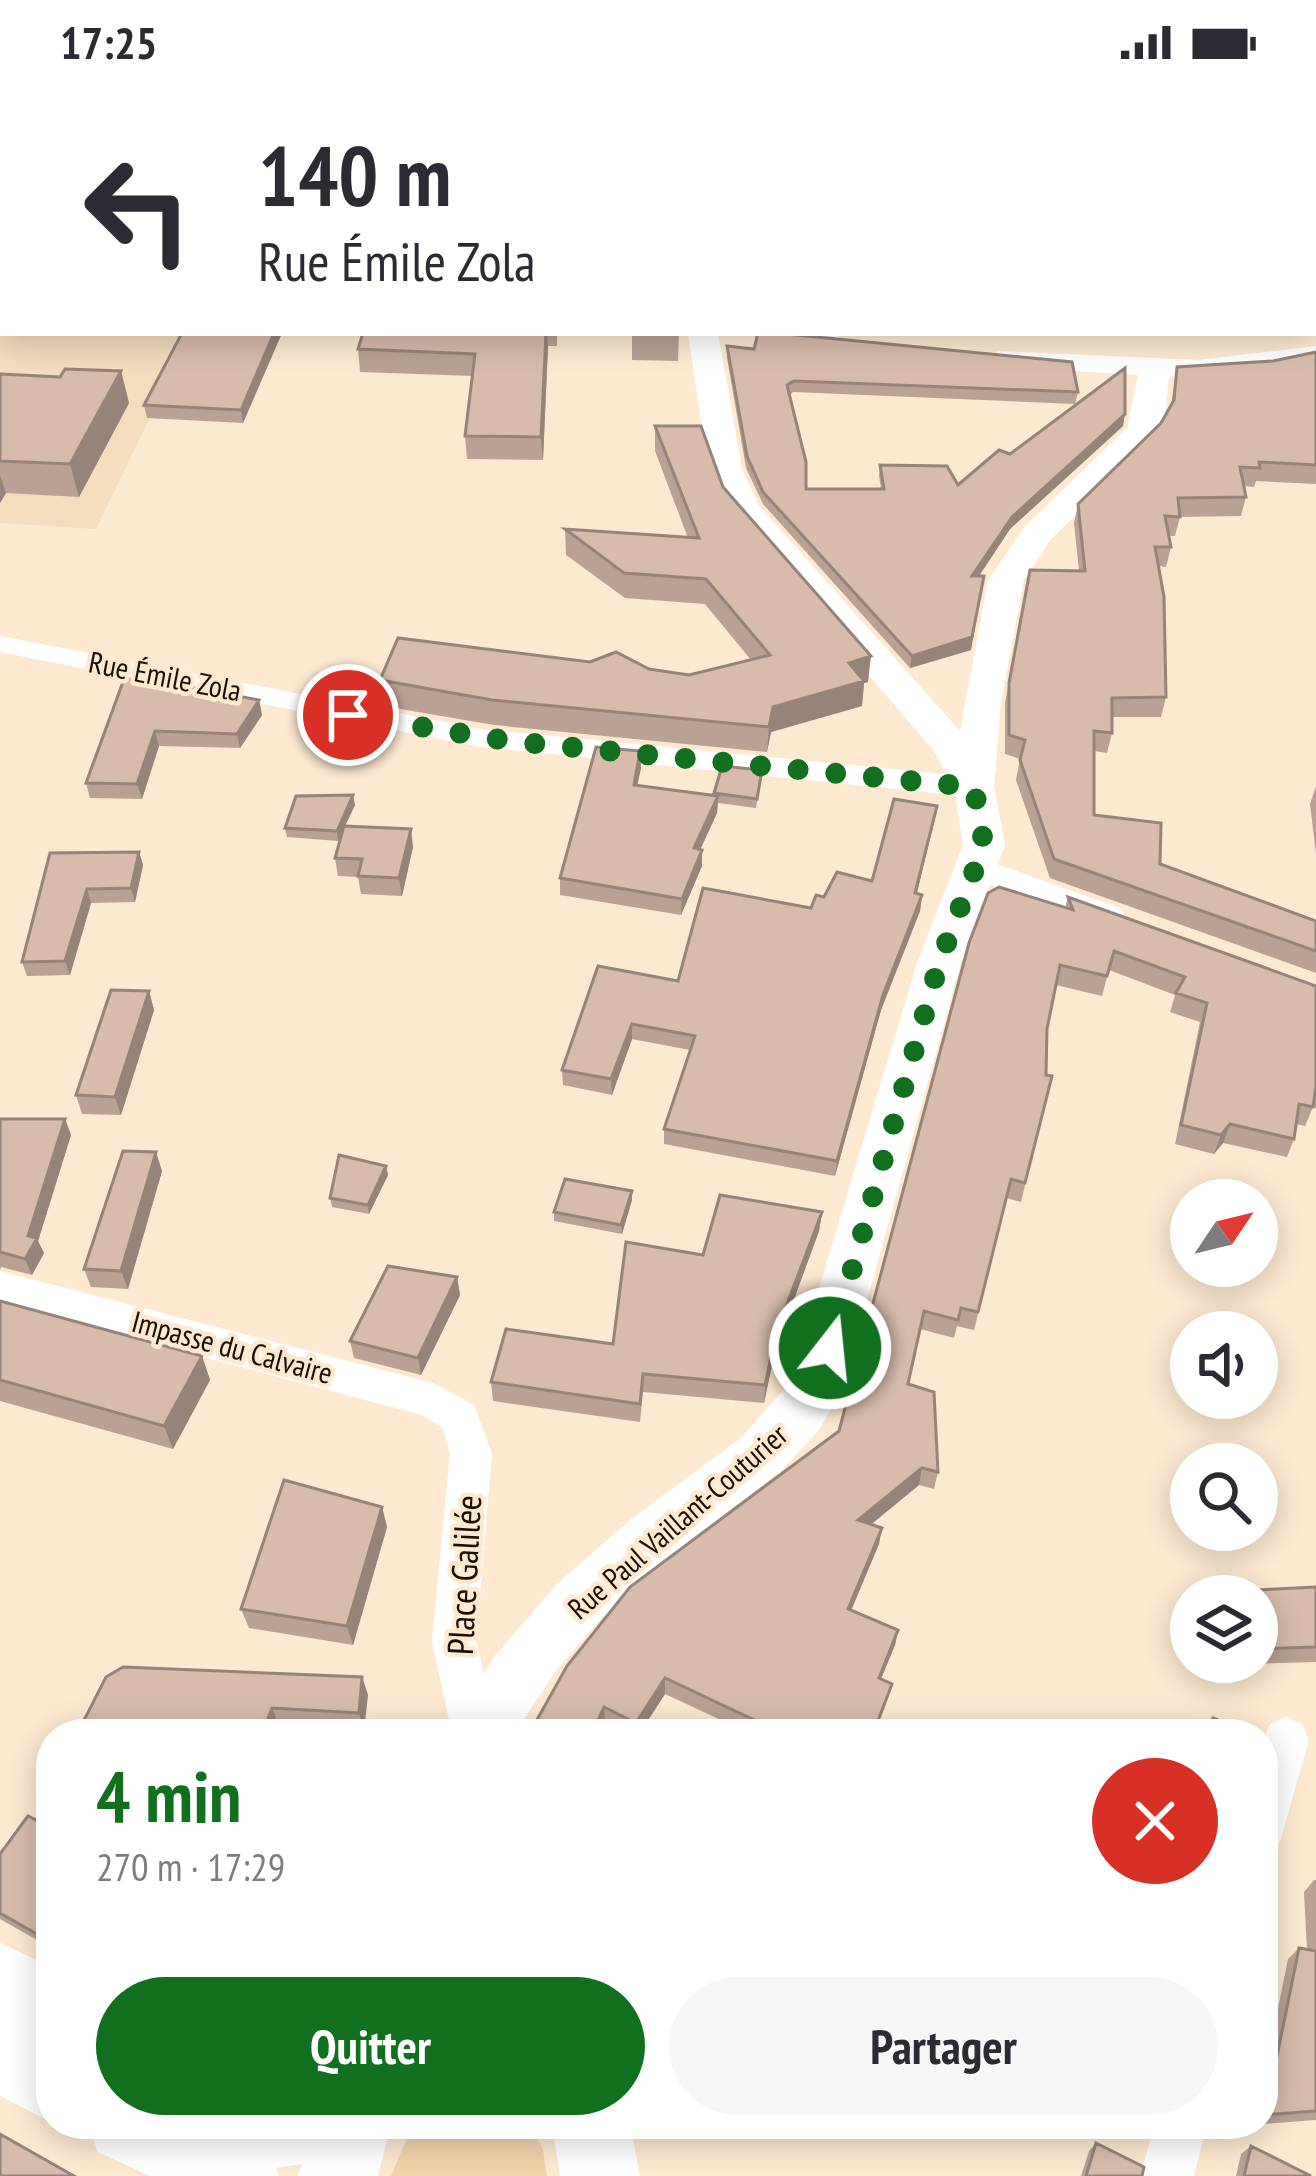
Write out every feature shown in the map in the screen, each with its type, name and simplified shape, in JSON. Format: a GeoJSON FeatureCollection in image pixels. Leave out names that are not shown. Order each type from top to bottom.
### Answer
{"type":"FeatureCollection","features":[{"type":"Feature","properties":{"kind":"main road"},"geometry":{"type":"LineString","coordinates":[[0,1980],[36,2000]]}},
{"type":"Feature","properties":{"kind":"main road"},"geometry":{"type":"LineString","coordinates":[[0,2052],[36,2074]]}},
{"type":"Feature","properties":{"kind":"main road"},"geometry":{"type":"LineString","coordinates":[[159,2139],[239,2176]]}},
{"type":"Feature","properties":{"kind":"main road"},"geometry":{"type":"LineString","coordinates":[[338,2176],[348,2139]]}},
{"type":"Feature","properties":{"kind":"main road"},"geometry":{"type":"LineString","coordinates":[[594,2139],[600,2176]]}},
{"type":"Feature","properties":{"kind":"street"},"geometry":{"type":"LineString","coordinates":[[703,336],[725,469],[736,499],[950,745],[974,787]]}},
{"type":"Feature","properties":{"kind":"street"},"geometry":{"type":"LineString","coordinates":[[812,336],[869,343]]}},
{"type":"Feature","properties":{"kind":"street"},"geometry":{"type":"LineString","coordinates":[[976,354],[1154,368],[1242,366],[1316,355]]}},
{"type":"Feature","properties":{"kind":"street","name":"Rue Paul Vaillant-Couturier"},"geometry":{"type":"LineString","coordinates":[[488,1719],[551,1633],[646,1542],[778,1441],[815,1390],[939,963],[985,836],[974,787],[982,702],[1006,580],[1030,542],[1141,433],[1150,412],[1154,368]]}},
{"type":"Feature","properties":{"kind":"street","name":"Rue Émile Zola"},"geometry":{"type":"LineString","coordinates":[[0,644],[481,738],[974,787]]}},
{"type":"Feature","properties":{"kind":"street"},"geometry":{"type":"LineString","coordinates":[[977,868],[1139,927]]}},
{"type":"Feature","properties":{"kind":"street","name":"Impasse du Calvaire"},"geometry":{"type":"LineString","coordinates":[[0,1287],[433,1400],[460,1417]]}},
{"type":"Feature","properties":{"kind":"street","name":"Place Galilée"},"geometry":{"type":"LineString","coordinates":[[460,1417],[471,1454],[454,1641],[474,1719]]}},
{"type":"Feature","properties":{"kind":"street"},"geometry":{"type":"LineString","coordinates":[[1278,1770],[1286,1740]]}},
{"type":"Feature","properties":{"kind":"street"},"geometry":{"type":"LineString","coordinates":[[1167,2176],[1177,2139]]}},
{"type":"Feature","properties":{"kind":"shaded area"},"geometry":{"type":"Polygon","coordinates":[[[0,336],[190,336],[96,529],[0,523],[0,336]]]}},
{"type":"Feature","properties":{"kind":"shaded area"},"geometry":{"type":"Polygon","coordinates":[[[407,2139],[538,2139],[547,2176],[391,2176],[407,2139]]]}},
{"type":"Feature","properties":{"kind":"building"},"geometry":{"type":"Polygon","coordinates":[[[180,336],[273,336],[241,410],[144,405],[180,336]]]}},
{"type":"Feature","properties":{"kind":"building"},"geometry":{"type":"Polygon","coordinates":[[[362,336],[546,336],[541,437],[465,436],[475,354],[358,349],[362,336]]]}},
{"type":"Feature","properties":{"kind":"building"},"geometry":{"type":"Polygon","coordinates":[[[757,336],[807,336],[1072,362],[1078,392],[794,381],[787,385],[806,462],[806,489],[884,489],[880,465],[947,466],[958,485],[999,450],[1010,454],[1125,368],[1125,414],[1012,517],[972,576],[984,576],[972,637],[912,656],[763,492],[747,456],[727,346],[754,349],[757,336]]]}},
{"type":"Feature","properties":{"kind":"building"},"geometry":{"type":"Polygon","coordinates":[[[1316,352],[1316,465],[1259,462],[1260,468],[1240,467],[1246,497],[1178,498],[1180,517],[1165,516],[1171,547],[1155,547],[1164,597],[1166,697],[1112,698],[1112,733],[1094,731],[1094,815],[1161,823],[1160,864],[1316,921],[1316,951],[1054,859],[1020,760],[1025,740],[1009,735],[1009,683],[1030,570],[1085,571],[1078,504],[1161,423],[1174,400],[1177,367],[1273,361],[1316,352]]]}},
{"type":"Feature","properties":{"kind":"building"},"geometry":{"type":"Polygon","coordinates":[[[65,369],[121,371],[70,464],[0,461],[0,374],[60,377],[65,369]]]}},
{"type":"Feature","properties":{"kind":"building"},"geometry":{"type":"Polygon","coordinates":[[[655,426],[701,426],[723,487],[871,656],[849,663],[864,681],[773,707],[769,727],[492,700],[380,680],[398,638],[590,662],[616,652],[649,669],[689,675],[770,655],[706,579],[624,573],[565,529],[699,538],[655,426]]]}},
{"type":"Feature","properties":{"kind":"building"},"geometry":{"type":"Polygon","coordinates":[[[124,679],[151,679],[259,700],[237,734],[155,731],[137,784],[86,783],[124,679]]]}},
{"type":"Feature","properties":{"kind":"building"},"geometry":{"type":"Polygon","coordinates":[[[596,747],[640,751],[634,785],[718,796],[694,848],[702,850],[682,899],[560,878],[596,747]]]}},
{"type":"Feature","properties":{"kind":"building"},"geometry":{"type":"Polygon","coordinates":[[[722,766],[762,770],[757,799],[714,793],[722,766]]]}},
{"type":"Feature","properties":{"kind":"building"},"geometry":{"type":"Polygon","coordinates":[[[353,795],[337,831],[285,828],[296,796],[353,795]]]}},
{"type":"Feature","properties":{"kind":"building"},"geometry":{"type":"Polygon","coordinates":[[[894,799],[937,806],[915,893],[922,895],[883,995],[837,1161],[664,1129],[695,1036],[632,1024],[611,1079],[562,1070],[598,966],[678,981],[703,888],[811,908],[816,895],[824,897],[837,872],[872,881],[894,799]]]}},
{"type":"Feature","properties":{"kind":"building"},"geometry":{"type":"Polygon","coordinates":[[[344,826],[411,829],[399,878],[358,876],[362,859],[335,858],[344,826]]]}},
{"type":"Feature","properties":{"kind":"building"},"geometry":{"type":"Polygon","coordinates":[[[139,852],[131,888],[87,889],[65,961],[22,962],[50,853],[139,852]]]}},
{"type":"Feature","properties":{"kind":"building"},"geometry":{"type":"Polygon","coordinates":[[[999,887],[1073,910],[1068,897],[1316,986],[1313,1107],[1299,1104],[1294,1139],[1230,1124],[1221,1135],[1181,1125],[1207,1003],[1176,993],[1185,977],[1114,951],[1107,976],[1060,965],[1047,1029],[1046,1075],[1052,1076],[1025,1183],[1011,1179],[978,1312],[961,1308],[958,1320],[924,1311],[908,1384],[934,1392],[938,1472],[922,1468],[858,1520],[882,1528],[848,1609],[898,1630],[879,1678],[892,1684],[879,1719],[752,1719],[665,1678],[639,1719],[604,1707],[599,1719],[537,1719],[567,1666],[630,1587],[839,1431],[969,943],[988,893],[999,887]]]}},
{"type":"Feature","properties":{"kind":"building"},"geometry":{"type":"Polygon","coordinates":[[[111,990],[149,991],[115,1097],[76,1095],[111,990]]]}},
{"type":"Feature","properties":{"kind":"building"},"geometry":{"type":"Polygon","coordinates":[[[0,1119],[65,1119],[28,1236],[37,1238],[25,1259],[0,1252],[0,1119]]]}},
{"type":"Feature","properties":{"kind":"building"},"geometry":{"type":"Polygon","coordinates":[[[123,1151],[156,1152],[121,1271],[84,1269],[123,1151]]]}},
{"type":"Feature","properties":{"kind":"building"},"geometry":{"type":"Polygon","coordinates":[[[339,1155],[386,1166],[368,1205],[330,1198],[339,1155]]]}},
{"type":"Feature","properties":{"kind":"building"},"geometry":{"type":"Polygon","coordinates":[[[565,1179],[632,1191],[621,1225],[554,1212],[565,1179]]]}},
{"type":"Feature","properties":{"kind":"building"},"geometry":{"type":"Polygon","coordinates":[[[720,1195],[822,1212],[776,1333],[765,1385],[643,1374],[640,1404],[491,1382],[506,1329],[613,1344],[626,1242],[703,1255],[720,1195]]]}},
{"type":"Feature","properties":{"kind":"building"},"geometry":{"type":"Polygon","coordinates":[[[388,1266],[457,1277],[418,1358],[350,1341],[388,1266]]]}},
{"type":"Feature","properties":{"kind":"building"},"geometry":{"type":"Polygon","coordinates":[[[0,1301],[202,1356],[164,1426],[0,1380],[0,1301]]]}},
{"type":"Feature","properties":{"kind":"building"},"geometry":{"type":"Polygon","coordinates":[[[284,1480],[382,1507],[347,1626],[241,1609],[284,1480]]]}},
{"type":"Feature","properties":{"kind":"building"},"geometry":{"type":"Polygon","coordinates":[[[1316,1587],[1316,1647],[1278,1648],[1278,1589],[1316,1587]]]}},
{"type":"Feature","properties":{"kind":"building"},"geometry":{"type":"Polygon","coordinates":[[[123,1667],[362,1677],[359,1713],[272,1708],[268,1719],[85,1719],[106,1677],[123,1667]]]}},
{"type":"Feature","properties":{"kind":"building"},"geometry":{"type":"Polygon","coordinates":[[[28,1816],[36,1820],[36,1933],[0,1913],[0,1854],[28,1816]]]}},
{"type":"Feature","properties":{"kind":"building"},"geometry":{"type":"Polygon","coordinates":[[[1299,1948],[1316,1951],[1316,2111],[1278,2114],[1278,2051],[1299,1948]]]}},
{"type":"Feature","properties":{"kind":"building"},"geometry":{"type":"Polygon","coordinates":[[[0,2134],[74,2176],[0,2176],[0,2134]]]}},
{"type":"Feature","properties":{"kind":"building"},"geometry":{"type":"Polygon","coordinates":[[[1096,2143],[1144,2167],[1142,2176],[1086,2176],[1096,2143]]]}},
{"type":"Feature","properties":{"kind":"building"},"geometry":{"type":"Polygon","coordinates":[[[1251,2146],[1311,2176],[1244,2176],[1251,2146]]]}},
{"type":"Feature","properties":{"kind":"route"},"geometry":{"type":"LineString","coordinates":[[348,715],[509,741],[974,787],[984,845],[939,963],[830,1348]]}}]}
